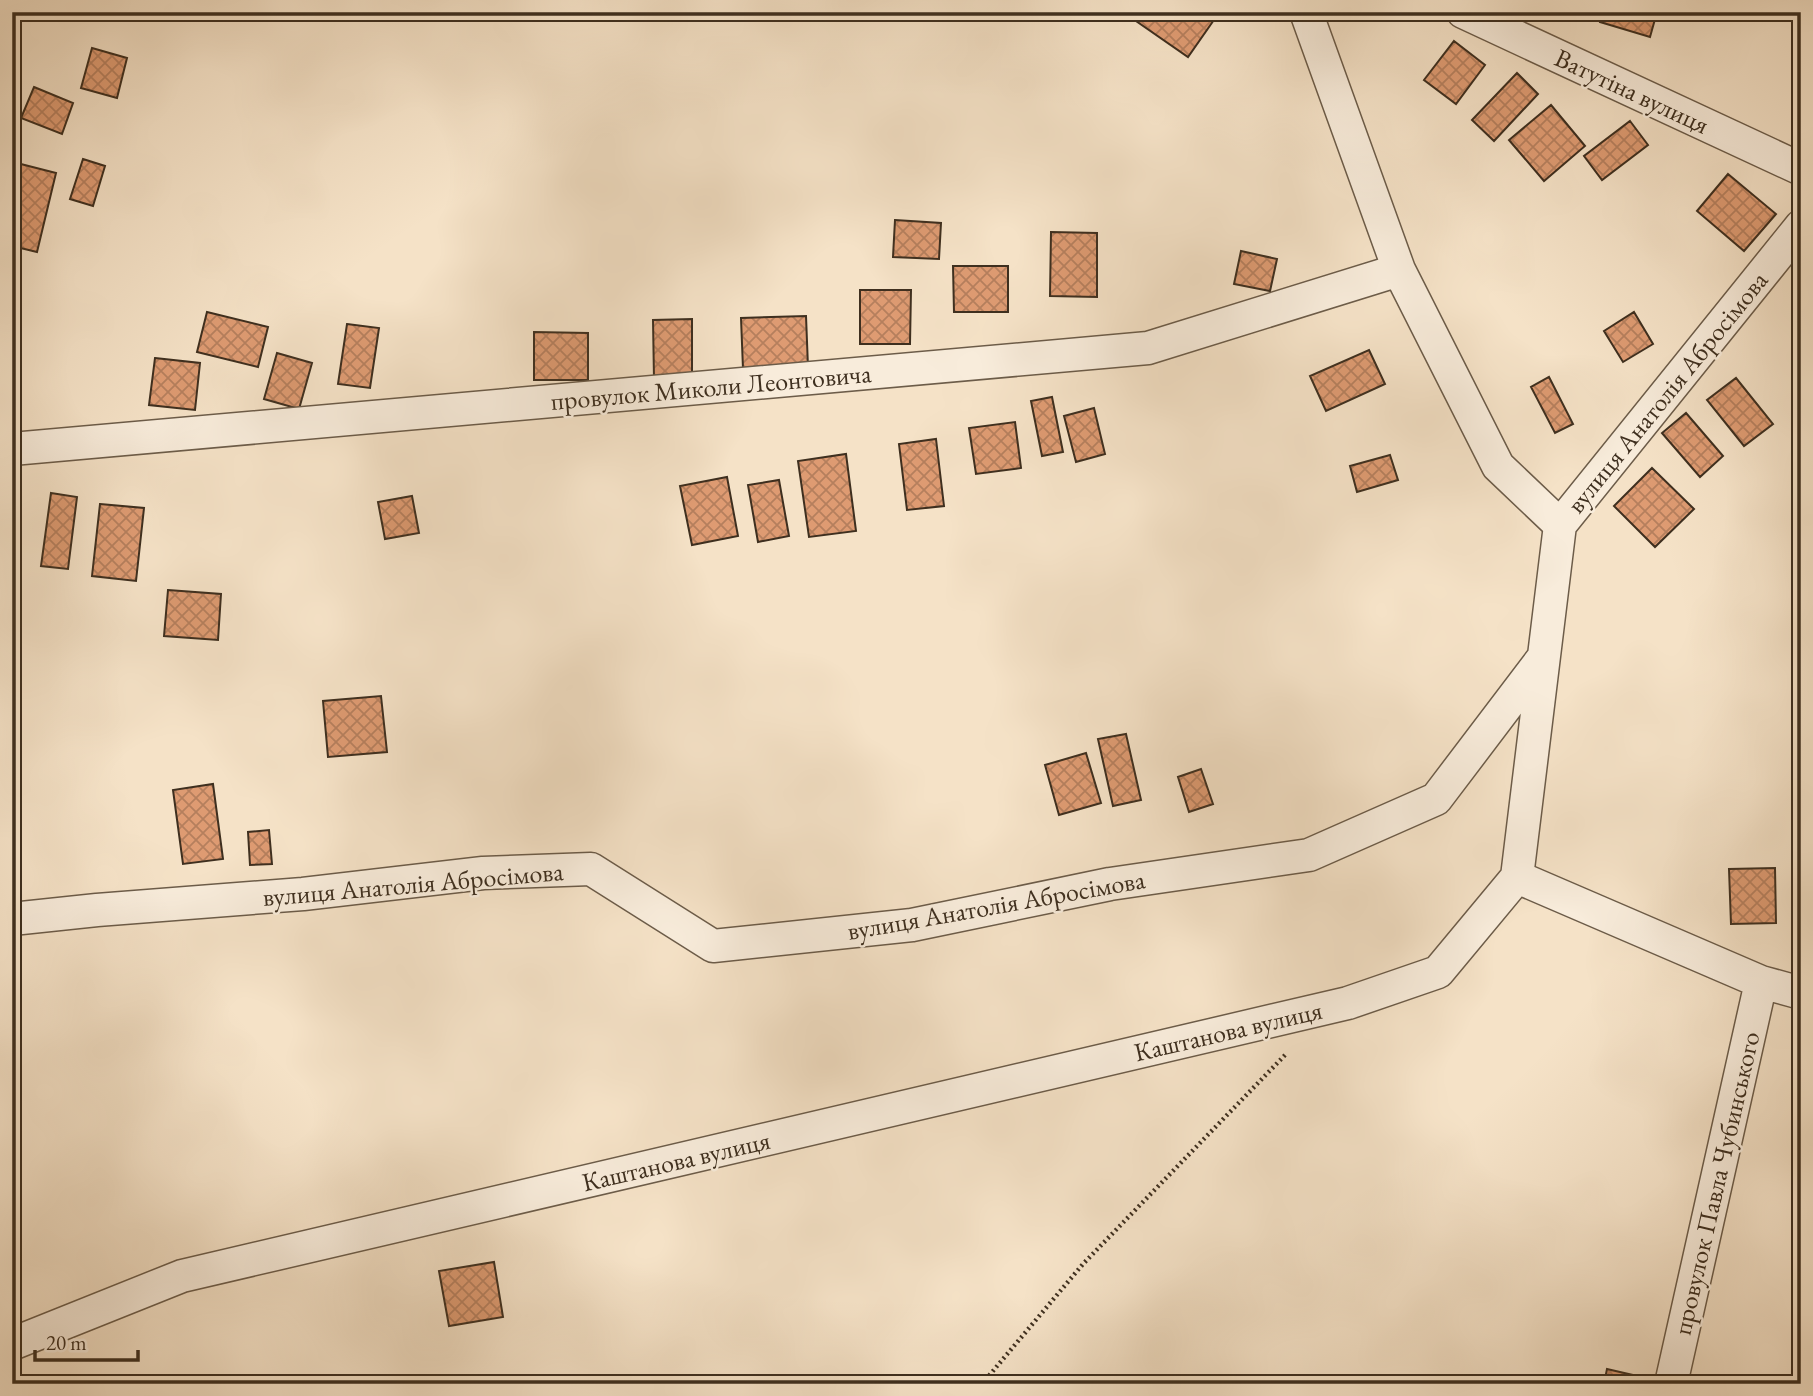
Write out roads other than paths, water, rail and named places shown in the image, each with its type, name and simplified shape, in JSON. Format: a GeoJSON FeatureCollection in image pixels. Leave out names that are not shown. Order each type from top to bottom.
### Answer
{"type":"FeatureCollection","features":[{"type":"Feature","properties":{"kind":"street"},"geometry":{"type":"LineString","coordinates":[[1306,12],[1399,270],[1498,466],[1560,525],[1517,877],[1761,982],[1801,993]]}},
{"type":"Feature","properties":{"kind":"street","name":"Ватутіна вулиця"},"geometry":{"type":"LineString","coordinates":[[1463,12],[1801,169]]}},
{"type":"Feature","properties":{"kind":"street","name":"вулиця Анатолія Абросімова"},"geometry":{"type":"LineString","coordinates":[[1560,525],[1801,226]]}},
{"type":"Feature","properties":{"kind":"street","name":"провулок Миколи Леонтовича"},"geometry":{"type":"LineString","coordinates":[[12,449],[1148,348],[1399,270]]}},
{"type":"Feature","properties":{"kind":"street","name":"вулиця Анатолія Абросімова"},"geometry":{"type":"LineString","coordinates":[[12,919],[303,894],[483,873],[591,870],[713,946],[912,925],[1110,884],[1309,855],[1436,799],[1544,657]]}},
{"type":"Feature","properties":{"kind":"street","name":"Каштанова вулиця"},"geometry":{"type":"LineString","coordinates":[[12,1344],[182,1276],[1349,1003],[1438,972],[1517,877]]}},
{"type":"Feature","properties":{"kind":"street","name":"провулок Павла Чубинського"},"geometry":{"type":"LineString","coordinates":[[1671,1384],[1761,982]]}}]}
